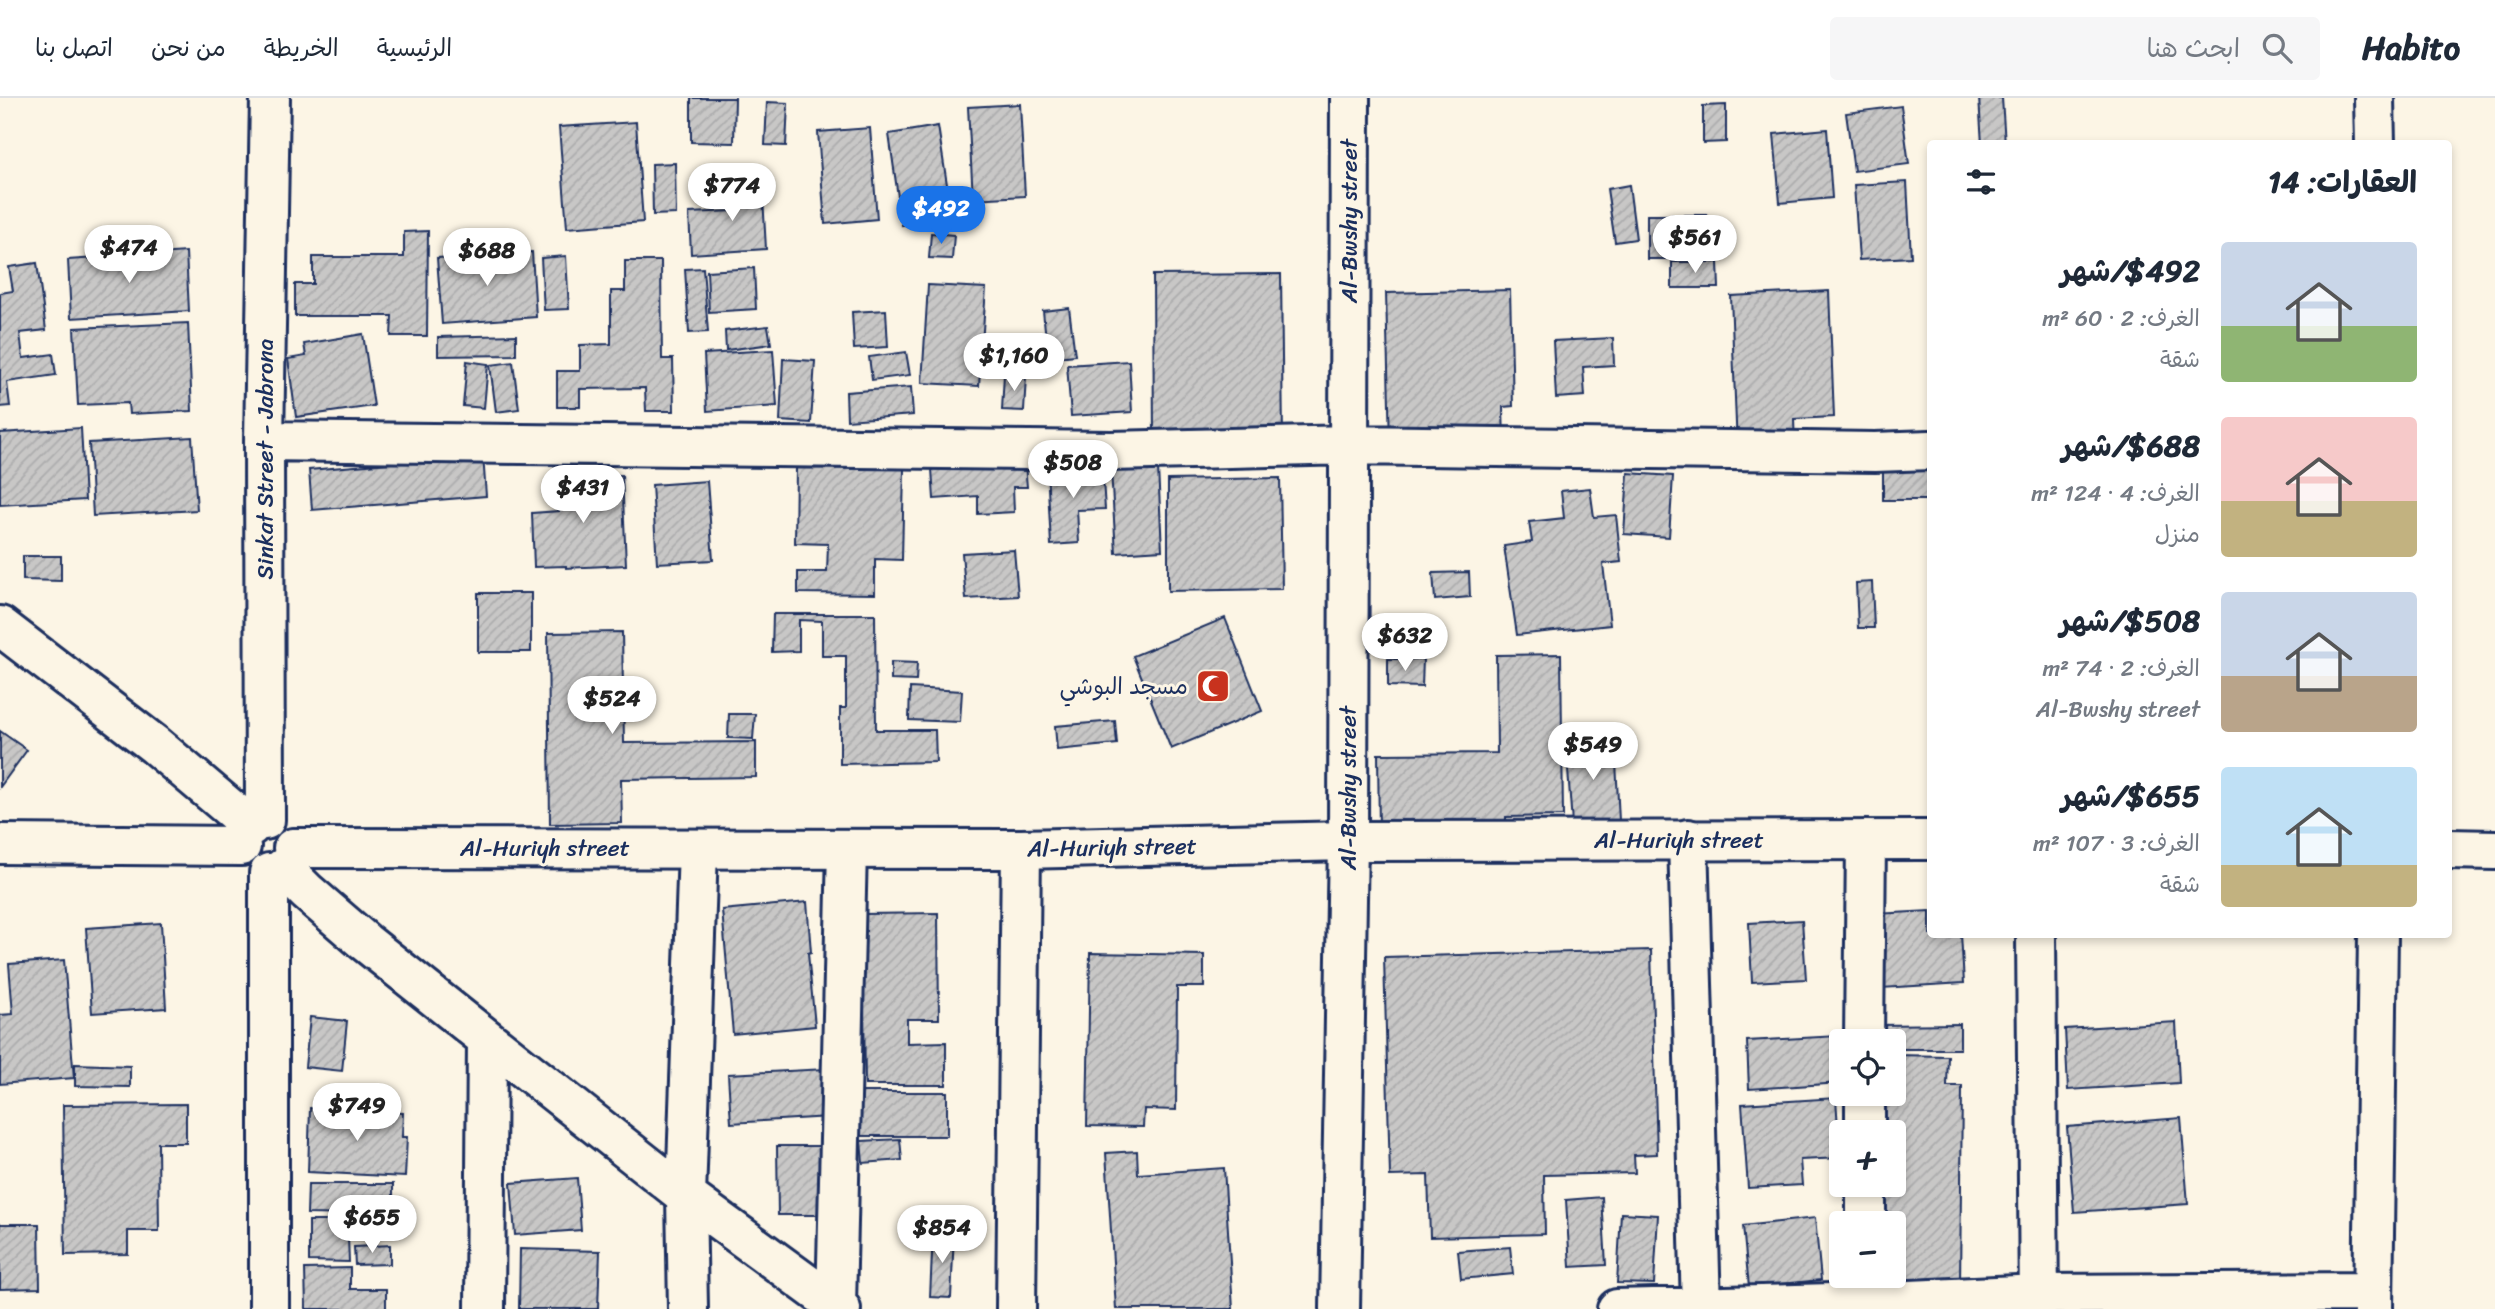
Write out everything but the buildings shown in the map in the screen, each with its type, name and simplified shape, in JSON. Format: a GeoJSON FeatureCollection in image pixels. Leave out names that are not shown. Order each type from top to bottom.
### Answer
{"type":"FeatureCollection","features":[{"type":"Feature","properties":{"kind":"street","name":"Sinkat Street - Jabrona"},"geometry":{"type":"LineString","coordinates":[[252,831],[264,441],[270,98]]}},
{"type":"Feature","properties":{"kind":"street","name":"Al-Bwshy street"},"geometry":{"type":"LineString","coordinates":[[1340,1309],[1348,841],[1350,98]]}},
{"type":"Feature","properties":{"kind":"street"},"geometry":{"type":"LineString","coordinates":[[2374,98],[2375,140]]}},
{"type":"Feature","properties":{"kind":"street"},"geometry":{"type":"LineString","coordinates":[[264,441],[1111,451],[1349,445],[1875,452],[1927,450]]}},
{"type":"Feature","properties":{"kind":"street"},"geometry":{"type":"LineString","coordinates":[[0,626],[155,745],[252,831]]}},
{"type":"Feature","properties":{"kind":"street"},"geometry":{"type":"LineString","coordinates":[[0,844],[252,831],[273,821],[284,827],[291,836],[282,863],[269,1309]]}},
{"type":"Feature","properties":{"kind":"street"},"geometry":{"type":"LineString","coordinates":[[1688,839],[1701,1308]]}},
{"type":"Feature","properties":{"kind":"street"},"geometry":{"type":"LineString","coordinates":[[1864,1029],[1866,840]]}},
{"type":"Feature","properties":{"kind":"street","name":"Al-Huriyh street"},"geometry":{"type":"LineString","coordinates":[[282,863],[698,849],[1021,849],[1348,841],[1927,840]]}},
{"type":"Feature","properties":{"kind":"street"},"geometry":{"type":"LineString","coordinates":[[688,1309],[686,1196],[698,849]]}},
{"type":"Feature","properties":{"kind":"street"},"geometry":{"type":"LineString","coordinates":[[839,1307],[847,849]]}},
{"type":"Feature","properties":{"kind":"street"},"geometry":{"type":"LineString","coordinates":[[1016,1309],[1021,849]]}},
{"type":"Feature","properties":{"kind":"street"},"geometry":{"type":"LineString","coordinates":[[2452,849],[2495,850]]}},
{"type":"Feature","properties":{"kind":"street"},"geometry":{"type":"LineString","coordinates":[[282,863],[307,892],[365,942],[686,1196],[839,1307]]}},
{"type":"Feature","properties":{"kind":"street"},"geometry":{"type":"LineString","coordinates":[[2036,938],[2039,1301]]}},
{"type":"Feature","properties":{"kind":"street"},"geometry":{"type":"LineString","coordinates":[[1617,1309],[1701,1308],[1867,1296],[2039,1301],[2373,1301],[2378,938]]}},
{"type":"Feature","properties":{"kind":"street"},"geometry":{"type":"LineString","coordinates":[[485,1309],[487,1039]]}},
{"type":"Feature","properties":{"kind":"place","name":"مسجد البوشي"},"geometry":{"type":"Point","coordinates":[1213,686]}}]}
